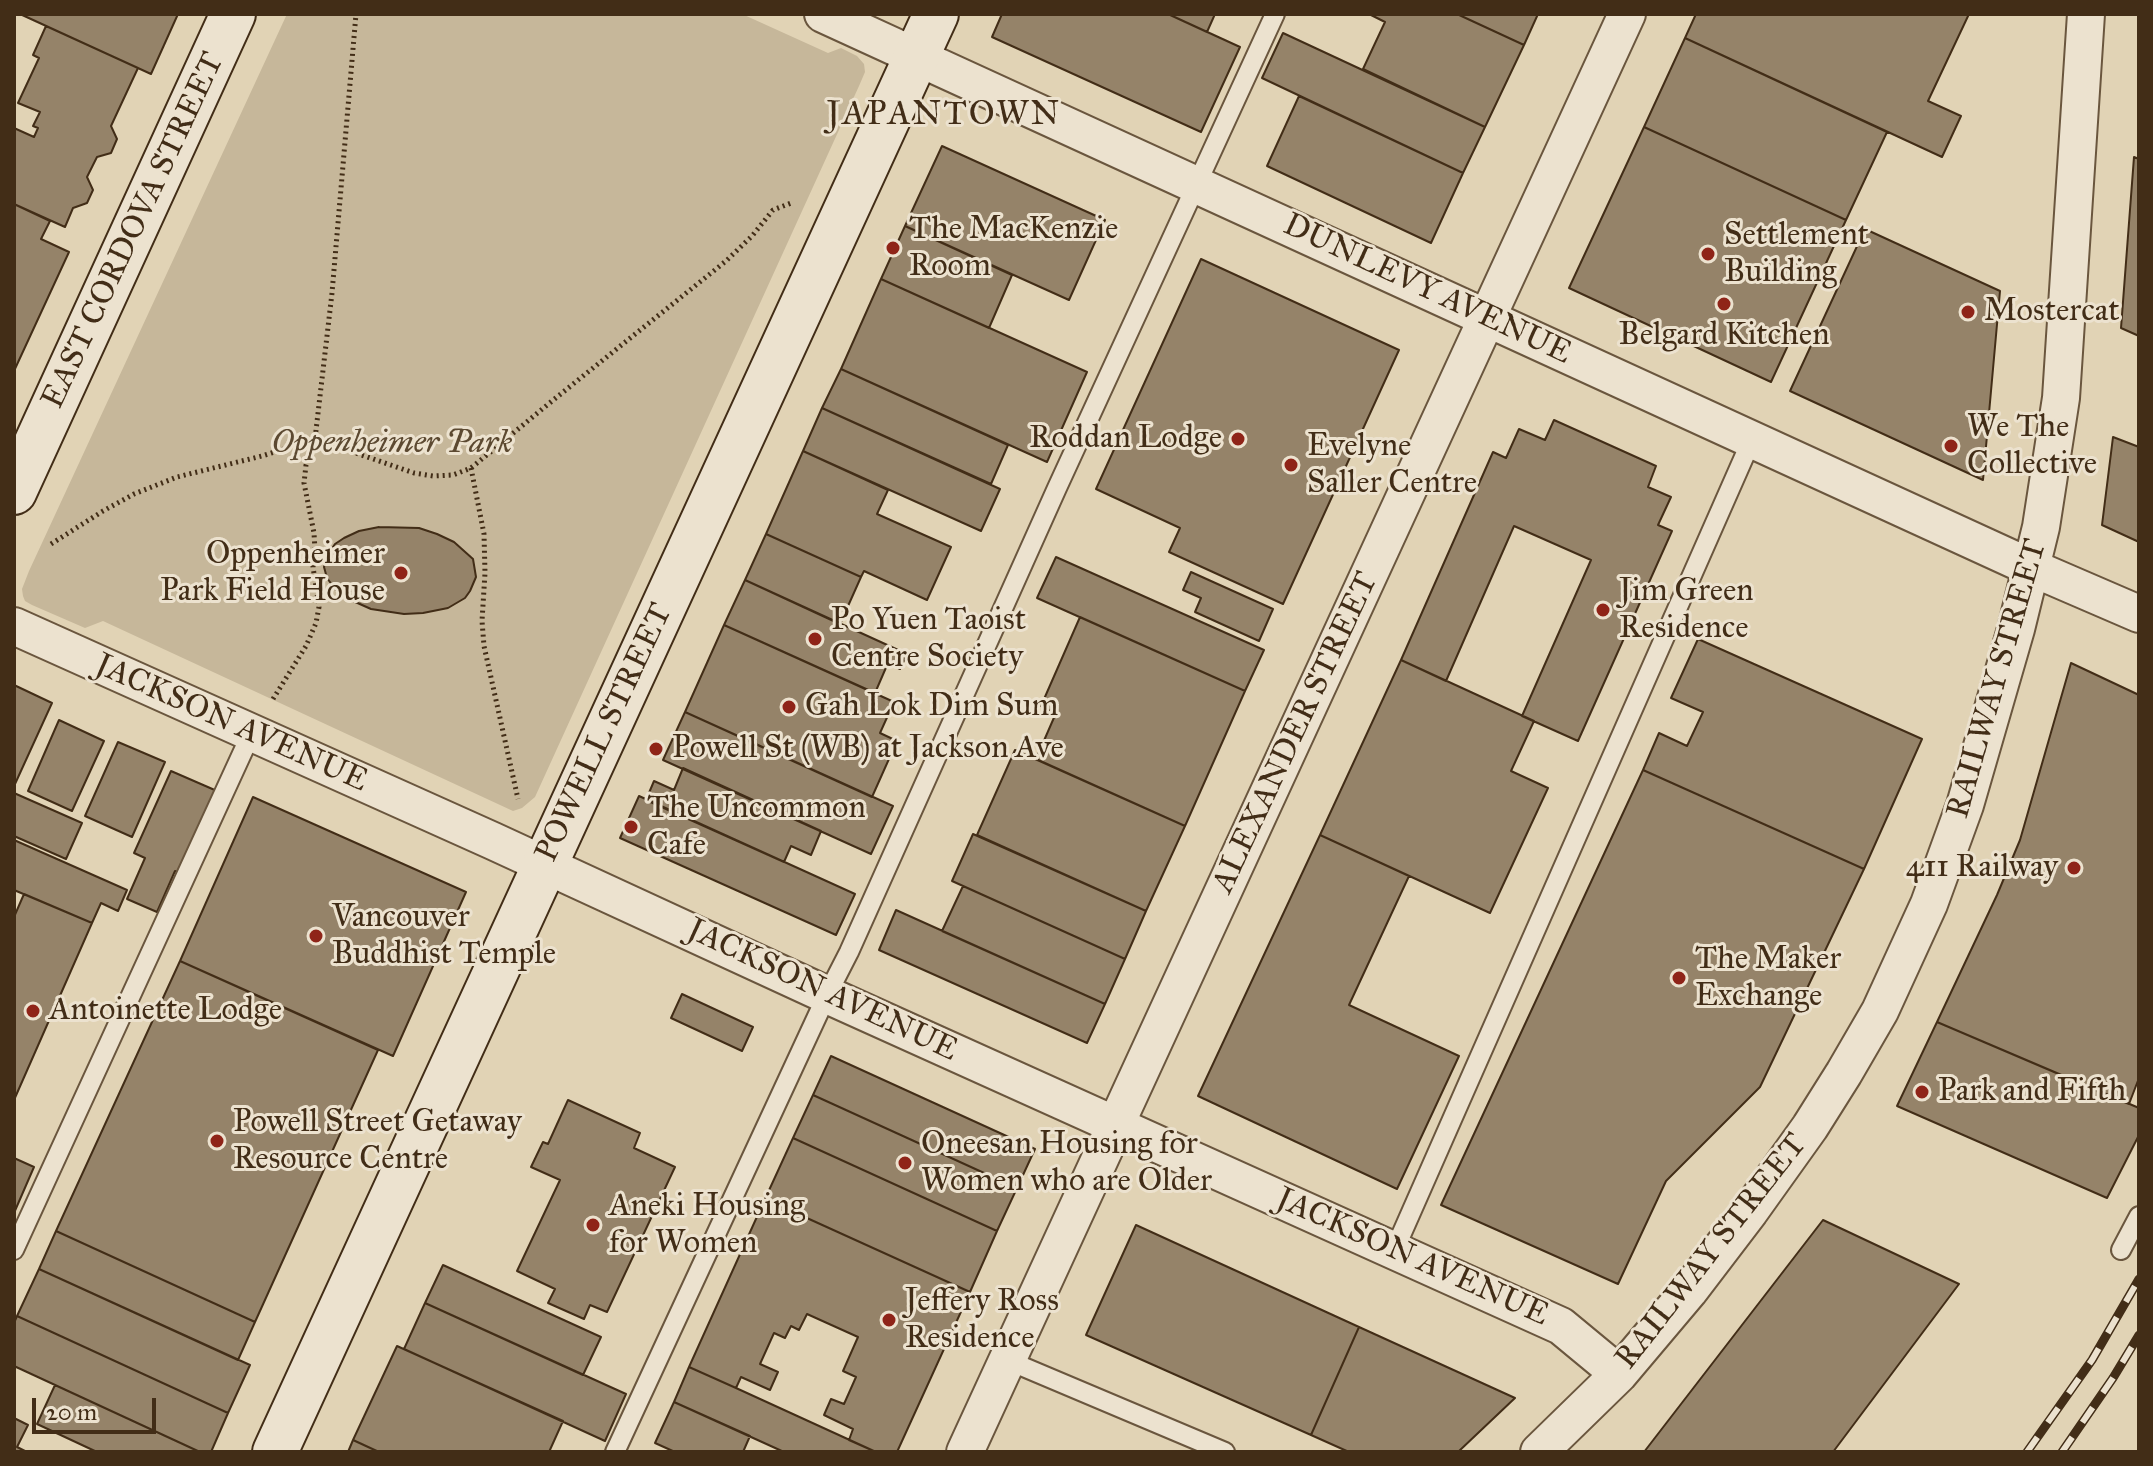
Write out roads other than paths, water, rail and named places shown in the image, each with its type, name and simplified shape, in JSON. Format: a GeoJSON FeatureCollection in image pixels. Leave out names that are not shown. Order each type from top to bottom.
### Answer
{"type":"FeatureCollection","features":[{"type":"Feature","properties":{"kind":"main road","name":"EAST CORDOVA STREET"},"geometry":{"type":"LineString","coordinates":[[14,492],[233,14]]}},
{"type":"Feature","properties":{"kind":"main road","name":"POWELL STREET"},"geometry":{"type":"LineString","coordinates":[[275,1452],[936,14]]}},
{"type":"Feature","properties":{"kind":"street","name":"DUNLEVY AVENUE"},"geometry":{"type":"LineString","coordinates":[[823,14],[2030,567],[2139,614]]}},
{"type":"Feature","properties":{"kind":"street","name":"ALEXANDER STREET"},"geometry":{"type":"LineString","coordinates":[[965,1452],[1627,14]]}},
{"type":"Feature","properties":{"kind":"street","name":"RAILWAY STREET"},"geometry":{"type":"LineString","coordinates":[[1539,1452],[1619,1374],[1689,1291],[1759,1199],[1810,1127],[1880,1011],[1929,904],[1965,805],[2016,629],[2041,527],[2061,398],[2086,14]]}},
{"type":"Feature","properties":{"kind":"street","name":"JACKSON AVENUE"},"geometry":{"type":"LineString","coordinates":[[14,626],[1561,1326],[1619,1374]]}},
{"type":"Feature","properties":{"kind":"lane"},"geometry":{"type":"LineString","coordinates":[[615,1452],[849,952],[1057,488],[1275,14]]}},
{"type":"Feature","properties":{"kind":"lane"},"geometry":{"type":"LineString","coordinates":[[1394,1251],[1752,439]]}},
{"type":"Feature","properties":{"kind":"lane"},"geometry":{"type":"LineString","coordinates":[[14,1250],[251,734]]}},
{"type":"Feature","properties":{"kind":"lane"},"geometry":{"type":"LineString","coordinates":[[2121,1250],[2139,1216]]}},
{"type":"Feature","properties":{"kind":"lane"},"geometry":{"type":"LineString","coordinates":[[1007,1360],[1225,1452]]}},
{"type":"Feature","properties":{"kind":"railway"},"geometry":{"type":"LineString","coordinates":[[2027,1452],[2092,1360],[2139,1279]]}},
{"type":"Feature","properties":{"kind":"railway"},"geometry":{"type":"LineString","coordinates":[[2062,1452],[2139,1335]]}},
{"type":"Feature","properties":{"kind":"place","name":"The MacKenzie Room"},"geometry":{"type":"Point","coordinates":[893,248]}},
{"type":"Feature","properties":{"kind":"place","name":"Settlement Building"},"geometry":{"type":"Point","coordinates":[1708,254]}},
{"type":"Feature","properties":{"kind":"place","name":"Belgard Kitchen"},"geometry":{"type":"Point","coordinates":[1724,304]}},
{"type":"Feature","properties":{"kind":"place","name":"Mostercat"},"geometry":{"type":"Point","coordinates":[1968,312]}},
{"type":"Feature","properties":{"kind":"place","name":"Roddan Lodge"},"geometry":{"type":"Point","coordinates":[1238,439]}},
{"type":"Feature","properties":{"kind":"place","name":"We The Collective"},"geometry":{"type":"Point","coordinates":[1951,446]}},
{"type":"Feature","properties":{"kind":"place","name":"Evelyne Saller Centre"},"geometry":{"type":"Point","coordinates":[1291,465]}},
{"type":"Feature","properties":{"kind":"place","name":"Oppenheimer Park Field House"},"geometry":{"type":"Point","coordinates":[401,573]}},
{"type":"Feature","properties":{"kind":"place","name":"Jim Green Residence"},"geometry":{"type":"Point","coordinates":[1603,610]}},
{"type":"Feature","properties":{"kind":"place","name":"Po Yuen Taoist Centre Society"},"geometry":{"type":"Point","coordinates":[815,639]}},
{"type":"Feature","properties":{"kind":"place","name":"Gah Lok Dim Sum"},"geometry":{"type":"Point","coordinates":[789,707]}},
{"type":"Feature","properties":{"kind":"place","name":"Powell St (WB) at Jackson Ave"},"geometry":{"type":"Point","coordinates":[656,749]}},
{"type":"Feature","properties":{"kind":"place","name":"The Uncommon Cafe"},"geometry":{"type":"Point","coordinates":[631,827]}},
{"type":"Feature","properties":{"kind":"place","name":"411 Railway"},"geometry":{"type":"Point","coordinates":[2074,868]}},
{"type":"Feature","properties":{"kind":"place","name":"Vancouver Buddhist Temple"},"geometry":{"type":"Point","coordinates":[316,936]}},
{"type":"Feature","properties":{"kind":"place","name":"The Maker Exchange"},"geometry":{"type":"Point","coordinates":[1679,978]}},
{"type":"Feature","properties":{"kind":"place","name":"Antoinette Lodge"},"geometry":{"type":"Point","coordinates":[33,1011]}},
{"type":"Feature","properties":{"kind":"place","name":"Park and Fifth"},"geometry":{"type":"Point","coordinates":[1922,1092]}},
{"type":"Feature","properties":{"kind":"place","name":"Powell Street Getaway Resource Centre"},"geometry":{"type":"Point","coordinates":[217,1141]}},
{"type":"Feature","properties":{"kind":"place","name":"Oneesan Housing for Women who are Older"},"geometry":{"type":"Point","coordinates":[905,1163]}},
{"type":"Feature","properties":{"kind":"place","name":"Aneki Housing for Women"},"geometry":{"type":"Point","coordinates":[593,1225]}},
{"type":"Feature","properties":{"kind":"place","name":"Jeffery Ross Residence"},"geometry":{"type":"Point","coordinates":[889,1320]}},
{"type":"Feature","properties":{"kind":"district","name":"JAPANTOWN"},"geometry":{"type":"Point","coordinates":[944,116]}},
{"type":"Feature","properties":{"kind":"park label","name":"Oppenheimer Park"},"geometry":{"type":"Point","coordinates":[392,444]}}]}
